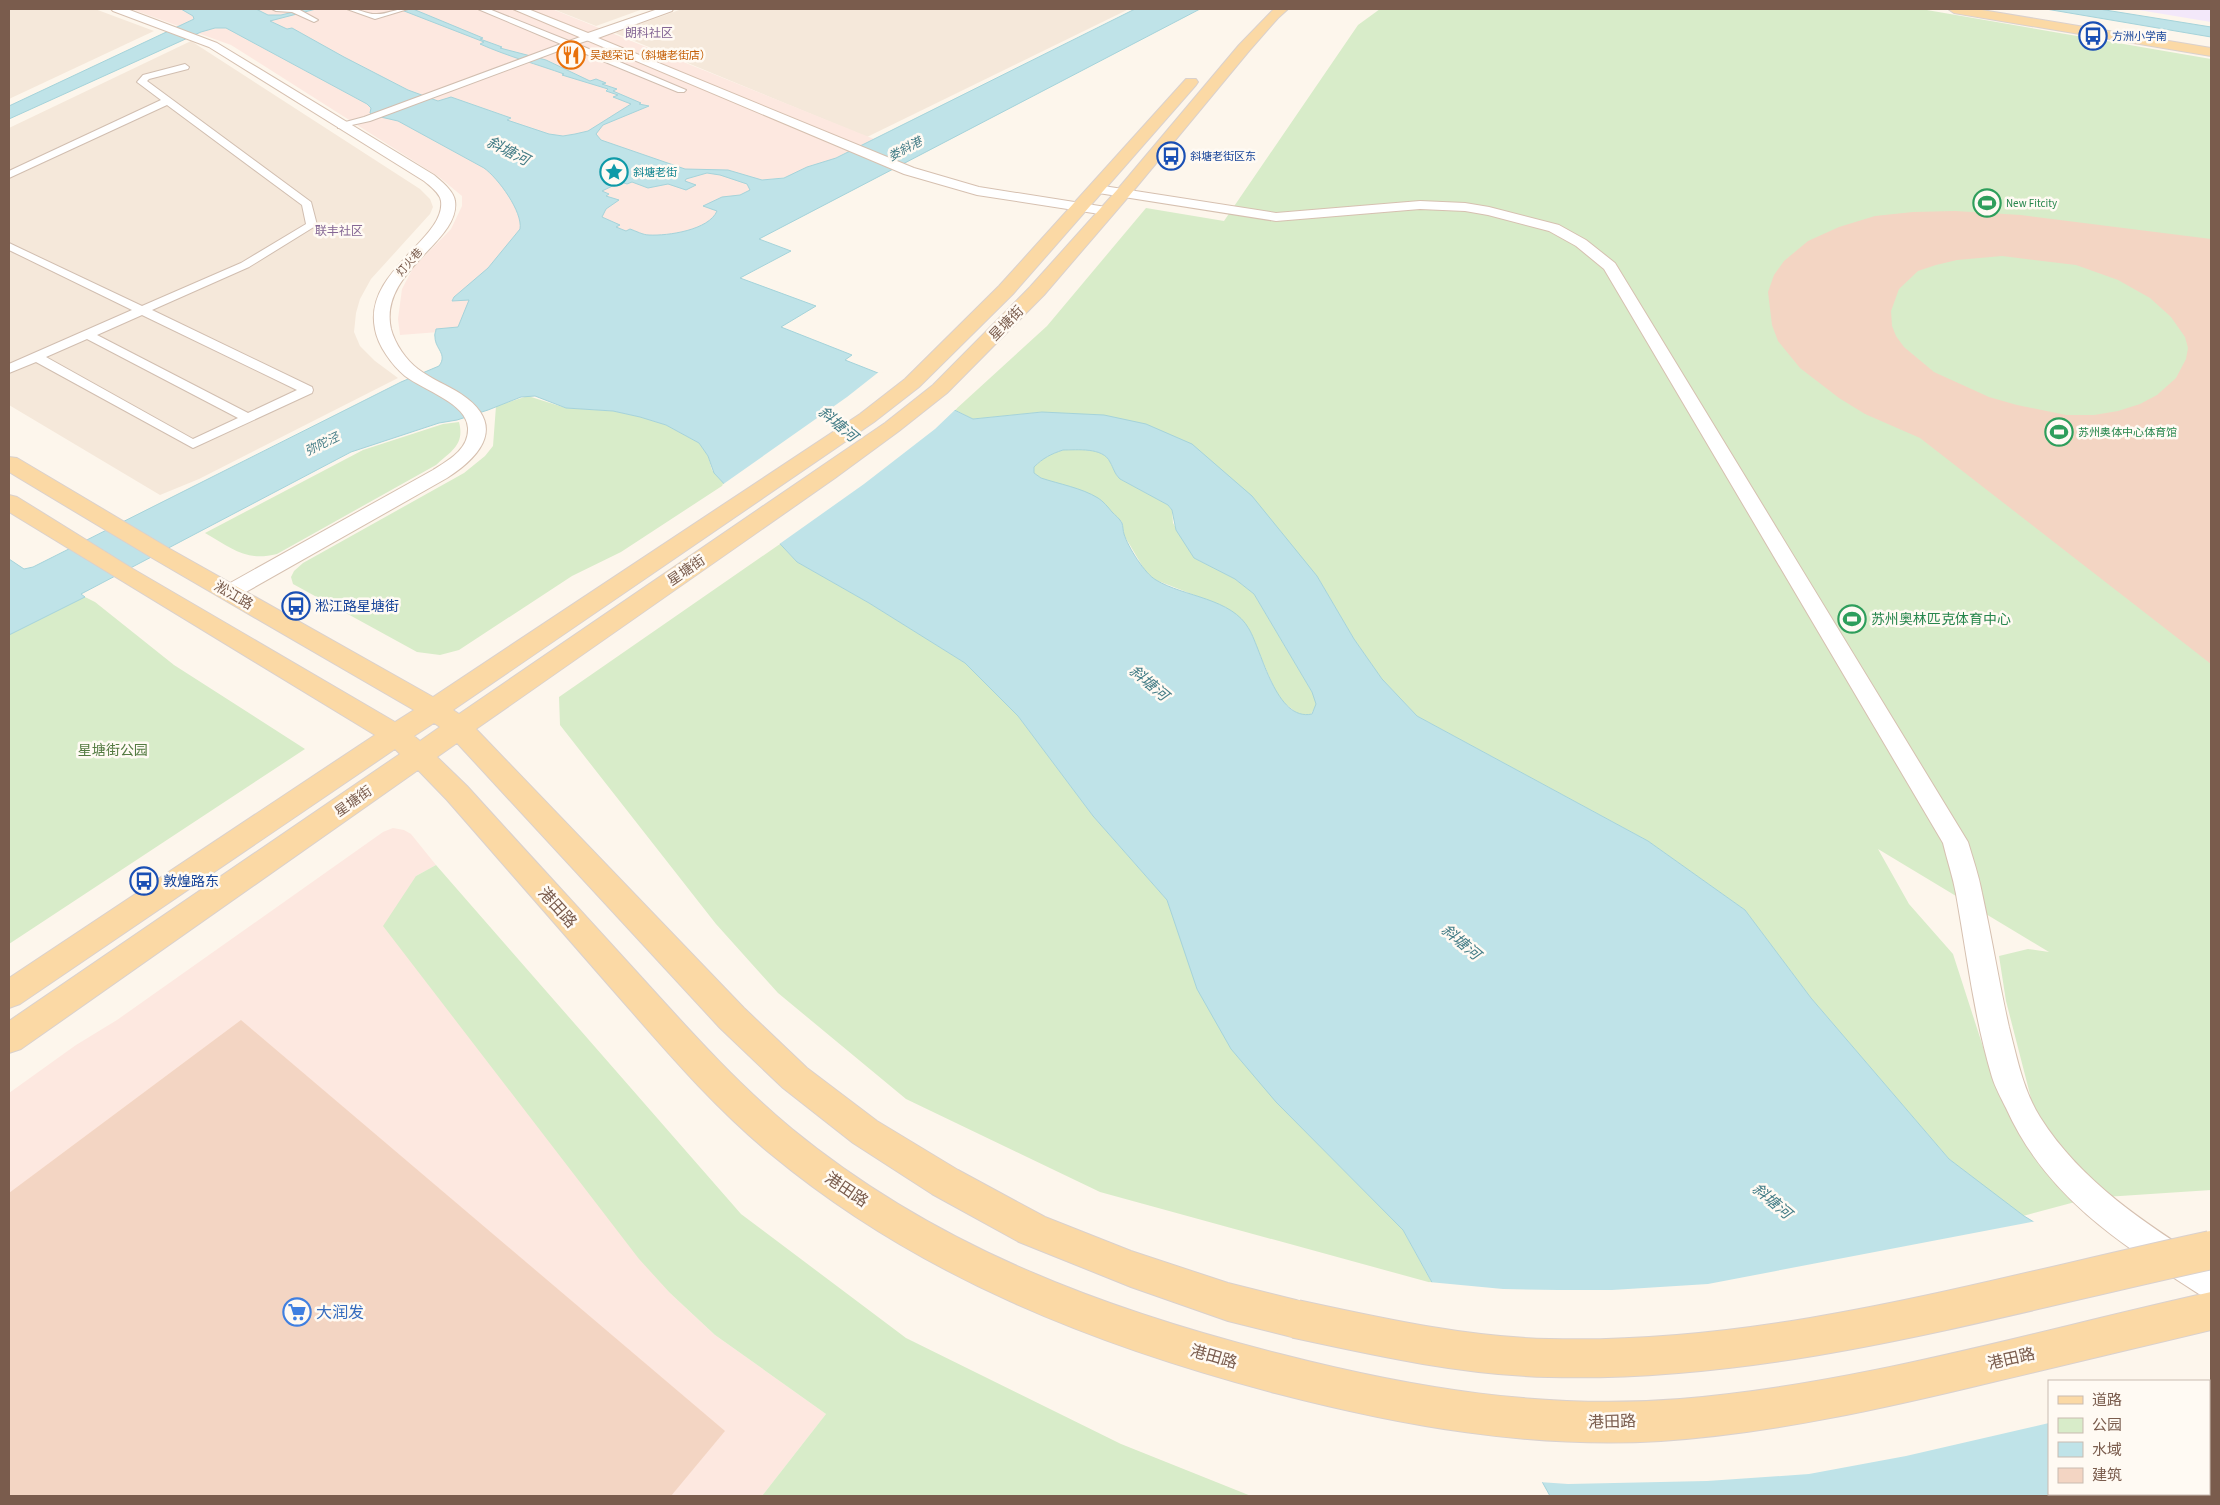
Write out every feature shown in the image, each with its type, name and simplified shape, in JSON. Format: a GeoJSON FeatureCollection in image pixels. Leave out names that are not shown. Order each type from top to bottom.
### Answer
{"type":"FeatureCollection","features":[{"type":"Feature","properties":{"kind":"main road","name":"星塘街"},"geometry":{"type":"LineString","coordinates":[[9,995],[731,540],[892,428],[940,389],[1037,291],[1123,193],[1244,48],[1273,16],[1282,9]]}},
{"type":"Feature","properties":{"kind":"main road"},"geometry":{"type":"LineString","coordinates":[[1954,9],[2211,52]]}},
{"type":"Feature","properties":{"kind":"main road"},"geometry":{"type":"LineString","coordinates":[[1994,9],[2211,45]]}},
{"type":"Feature","properties":{"kind":"main road","name":"星塘街"},"geometry":{"type":"LineString","coordinates":[[447,719],[710,524],[867,418],[912,383],[946,352],[1006,290],[1203,70]]}},
{"type":"Feature","properties":{"kind":"main road","name":"淞江路"},"geometry":{"type":"LineString","coordinates":[[9,463],[447,719]]}},
{"type":"Feature","properties":{"kind":"main road"},"geometry":{"type":"LineString","coordinates":[[9,502],[408,745]]}},
{"type":"Feature","properties":{"kind":"main road"},"geometry":{"type":"LineString","coordinates":[[447,719],[732,1018],[795,1078],[865,1132],[945,1182],[1032,1230],[1228,1302],[1395,1341],[1452,1351],[1494,1355],[1595,1358],[1682,1354],[1761,1344],[1913,1318],[2211,1250]]}},
{"type":"Feature","properties":{"kind":"main road","name":"星塘街"},"geometry":{"type":"LineString","coordinates":[[9,1039],[408,745]]}},
{"type":"Feature","properties":{"kind":"main road","name":"港田路"},"geometry":{"type":"LineString","coordinates":[[408,745],[457,794],[680,1043],[740,1104],[804,1159],[861,1199],[917,1234],[1013,1285],[1120,1328],[1214,1357],[1340,1390],[1474,1414],[1576,1422],[1679,1419],[1748,1412],[1810,1402],[1916,1380],[2211,1311]]}},
{"type":"Feature","properties":{"kind":"street","name":"灯火巷"},"geometry":{"type":"LineString","coordinates":[[117,9],[197,37],[213,45],[341,126],[429,178],[444,192],[448,200],[448,208],[442,225],[397,275],[387,295],[382,312],[383,328],[388,344],[412,373],[461,403],[475,416],[478,426],[476,442],[454,465],[230,592]]}},
{"type":"Feature","properties":{"kind":"street"},"geometry":{"type":"LineString","coordinates":[[276,9],[294,10],[314,20]]}},
{"type":"Feature","properties":{"kind":"street"},"geometry":{"type":"LineString","coordinates":[[351,9],[375,17],[404,9]]}},
{"type":"Feature","properties":{"kind":"street"},"geometry":{"type":"LineString","coordinates":[[482,9],[681,90]]}},
{"type":"Feature","properties":{"kind":"street"},"geometry":{"type":"LineString","coordinates":[[519,9],[909,171],[977,191],[1106,212]]}},
{"type":"Feature","properties":{"kind":"street"},"geometry":{"type":"LineString","coordinates":[[341,126],[433,96],[518,62],[668,9]]}},
{"type":"Feature","properties":{"kind":"street"},"geometry":{"type":"LineString","coordinates":[[12,364],[37,357],[139,310],[246,265],[312,225],[307,204],[142,82],[143,79],[185,67]]}},
{"type":"Feature","properties":{"kind":"street"},"geometry":{"type":"LineString","coordinates":[[9,175],[167,101]]}},
{"type":"Feature","properties":{"kind":"street"},"geometry":{"type":"LineString","coordinates":[[1097,189],[1276,217],[1420,205],[1481,209],[1554,228],[1581,243],[1610,266],[1954,842],[1969,892],[1984,980],[2007,1078],[2030,1126],[2059,1166],[2090,1198],[2138,1238],[2211,1284]]}},
{"type":"Feature","properties":{"kind":"street"},"geometry":{"type":"LineString","coordinates":[[9,246],[307,390],[193,444],[37,357]]}},
{"type":"Feature","properties":{"kind":"street"},"geometry":{"type":"LineString","coordinates":[[87,334],[248,418]]}},
{"type":"Feature","properties":{"kind":"shaded area"},"geometry":{"type":"Polygon","coordinates":[[[9,9],[95,9],[154,31],[9,99],[9,9]]]}},
{"type":"Feature","properties":{"kind":"shaded area","name":"斜塘老街"},"geometry":{"type":"Polygon","coordinates":[[[131,9],[552,9],[874,139],[830,161],[812,165],[786,177],[763,180],[770,195],[478,329],[400,335],[398,319],[402,289],[413,268],[451,229],[462,206],[462,196],[439,177],[231,45],[131,9]]]}},
{"type":"Feature","properties":{"kind":"shaded area"},"geometry":{"type":"Polygon","coordinates":[[[553,9],[643,9],[596,26],[553,9]]]}},
{"type":"Feature","properties":{"kind":"shaded area"},"geometry":{"type":"Polygon","coordinates":[[[682,9],[1129,9],[867,137],[615,33],[682,9]]]}},
{"type":"Feature","properties":{"kind":"shaded area"},"geometry":{"type":"Polygon","coordinates":[[[2133,9],[2211,9],[2211,22],[2133,9]]]}},
{"type":"Feature","properties":{"kind":"shaded area"},"geometry":{"type":"Polygon","coordinates":[[[191,41],[420,189],[430,199],[433,207],[430,214],[371,279],[360,299],[356,313],[354,332],[360,346],[375,361],[398,378],[199,479],[160,495],[9,405],[9,128],[191,41]]]}},
{"type":"Feature","properties":{"kind":"shaded area","name":"大润发"},"geometry":{"type":"Polygon","coordinates":[[[393,828],[404,830],[411,834],[436,865],[416,876],[670,1293],[715,1335],[826,1414],[762,1496],[9,1496],[9,1093],[76,1045],[117,1020],[383,832],[393,828]]]}},
{"type":"Feature","properties":{"kind":"green space","name":"苏州奥林匹克体育中心"},"geometry":{"type":"Polygon","coordinates":[[[1380,9],[1921,9],[2211,59],[2211,1190],[2090,1198],[2023,1216],[1949,1159],[1811,998],[1745,910],[1648,841],[1417,716],[1382,679],[1354,639],[1317,576],[1042,412],[973,419],[955,410],[1047,326],[1146,208],[1224,221],[1358,25],[1380,9]],[[1878,849],[1909,904],[1953,954],[1985,1053],[2080,1185],[2035,1114],[2006,1001],[1999,956],[2028,949],[2049,952],[1878,849]]]}},
{"type":"Feature","properties":{"kind":"green space"},"geometry":{"type":"Polygon","coordinates":[[[528,396],[566,408],[613,411],[666,425],[699,443],[708,456],[712,470],[725,484],[621,552],[572,576],[459,650],[440,655],[417,652],[293,584],[291,577],[294,571],[303,563],[464,473],[485,456],[493,446],[496,406],[528,396]]]}},
{"type":"Feature","properties":{"kind":"green space"},"geometry":{"type":"Polygon","coordinates":[[[459,422],[460,436],[458,442],[436,465],[277,554],[266,556],[247,555],[205,533],[363,450],[443,424],[459,422]]]}},
{"type":"Feature","properties":{"kind":"green space"},"geometry":{"type":"Polygon","coordinates":[[[1063,450],[1089,450],[1107,457],[1120,479],[1168,505],[1172,510],[1173,523],[1194,558],[1235,579],[1254,594],[1312,692],[1317,704],[1311,714],[1306,716],[1297,713],[1279,699],[1248,627],[1225,607],[1153,579],[1144,569],[1124,535],[1122,522],[1099,499],[1041,478],[1034,473],[1034,467],[1041,461],[1063,450]]]}},
{"type":"Feature","properties":{"kind":"green space"},"geometry":{"type":"Polygon","coordinates":[[[780,544],[797,562],[869,603],[965,663],[1018,716],[1093,816],[1167,900],[1175,919],[1276,1102],[1403,1230],[1432,1283],[1100,1192],[906,1099],[778,993],[716,924],[560,725],[559,697],[780,544]]]}},
{"type":"Feature","properties":{"kind":"green space","name":"星塘街公园"},"geometry":{"type":"Polygon","coordinates":[[[85,597],[95,602],[174,665],[305,749],[9,944],[9,635],[85,597]]]}},
{"type":"Feature","properties":{"kind":"green space"},"geometry":{"type":"Polygon","coordinates":[[[436,865],[741,1214],[906,1338],[1121,1444],[1251,1496],[762,1496],[826,1414],[715,1335],[670,1293],[639,1259],[383,926],[416,876],[436,865]]]}},
{"type":"Feature","properties":{"kind":"water"},"geometry":{"type":"Polygon","coordinates":[[[181,9],[256,9],[268,15],[281,15],[306,9],[316,9],[270,21],[287,29],[292,28],[408,90],[438,101],[451,97],[511,118],[507,120],[549,134],[563,136],[588,131],[631,104],[613,97],[618,95],[606,91],[608,89],[562,75],[564,74],[480,44],[484,42],[399,9],[413,9],[502,47],[500,48],[546,60],[590,81],[596,79],[606,83],[602,84],[617,89],[613,91],[641,103],[639,104],[649,106],[603,125],[596,134],[601,140],[685,169],[728,170],[762,180],[784,178],[807,167],[836,158],[1135,9],[1200,9],[759,239],[791,251],[740,278],[816,306],[781,327],[852,355],[845,360],[878,373],[973,419],[1042,412],[1104,415],[1146,424],[1192,444],[1252,496],[1317,576],[1354,639],[1382,679],[1417,716],[1648,841],[1745,910],[1811,998],[1949,1159],[2024,1216],[2211,1330],[2211,1496],[1550,1496],[1403,1230],[1276,1102],[1231,1049],[1197,989],[1167,900],[1093,816],[1018,716],[965,663],[869,603],[797,562],[714,473],[708,456],[699,443],[666,425],[613,411],[566,408],[535,396],[521,397],[457,420],[439,423],[351,452],[81,594],[85,597],[9,635],[9,559],[24,569],[33,567],[401,382],[439,366],[442,355],[436,341],[436,329],[458,327],[469,300],[452,301],[454,297],[488,268],[520,229],[518,214],[514,205],[496,179],[484,168],[398,121],[372,115],[370,113],[371,108],[367,104],[226,28],[215,28],[201,32],[9,119],[9,106],[194,19],[193,16],[181,9]],[[707,173],[686,179],[685,181],[696,185],[686,190],[668,184],[648,188],[632,182],[627,184],[621,182],[602,191],[609,194],[606,196],[619,200],[606,209],[602,217],[620,225],[616,227],[626,231],[630,229],[649,235],[677,233],[697,227],[713,218],[717,211],[703,206],[722,197],[740,195],[750,190],[747,184],[720,175],[707,173]],[[1063,450],[1037,464],[1034,467],[1034,473],[1041,478],[1070,486],[1102,501],[1121,522],[1124,534],[1133,553],[1147,572],[1156,580],[1167,586],[1219,604],[1241,619],[1249,629],[1265,668],[1280,696],[1289,707],[1299,714],[1312,714],[1316,704],[1312,692],[1254,594],[1235,579],[1194,558],[1176,530],[1172,510],[1168,505],[1120,479],[1107,457],[1089,450],[1063,450]]]}},
{"type":"Feature","properties":{"kind":"water"},"geometry":{"type":"Polygon","coordinates":[[[2046,9],[2099,9],[2211,27],[2211,37],[2046,9]]]}},
{"type":"Feature","properties":{"kind":"pier"},"geometry":{"type":"Polygon","coordinates":[[[880,371],[957,408],[935,429],[864,484],[778,545],[722,485],[847,397],[880,371]]]}},
{"type":"Feature","properties":{"kind":"pier"},"geometry":{"type":"Polygon","coordinates":[[[2036,1221],[2211,1327],[2211,1388],[2210,1380],[2048,1380],[2048,1423],[1906,1456],[1809,1474],[1707,1481],[1568,1484],[1539,1482],[1429,1282],[1503,1289],[1558,1290],[1612,1290],[1708,1284],[2036,1221]]]}},
{"type":"Feature","properties":{"kind":"building","name":"苏州奥体中心体育馆"},"geometry":{"type":"Polygon","coordinates":[[[1955,211],[2021,215],[2211,239],[2211,664],[1920,438],[1865,414],[1839,398],[1800,368],[1778,341],[1772,325],[1768,292],[1774,275],[1784,261],[1808,241],[1839,227],[1875,216],[1913,212],[1955,211]],[[2002,256],[1957,260],[1936,265],[1918,271],[1899,289],[1891,311],[1892,326],[1904,347],[1934,372],[1989,397],[2017,405],[2066,415],[2094,415],[2118,411],[2140,404],[2157,395],[2176,378],[2186,359],[2188,348],[2185,337],[2171,317],[2150,298],[2118,280],[2076,265],[2002,256]]]}},
{"type":"Feature","properties":{"kind":"building","name":"大润发"},"geometry":{"type":"Polygon","coordinates":[[[241,1020],[725,1431],[671,1496],[9,1496],[9,1193],[241,1020]]]}},
{"type":"Feature","properties":{"kind":"place","name":"方洲小学南"},"geometry":{"type":"Point","coordinates":[2093,36]}},
{"type":"Feature","properties":{"kind":"place","name":"吴越荣记（斜塘老街店）"},"geometry":{"type":"Point","coordinates":[571,55]}},
{"type":"Feature","properties":{"kind":"place","name":"斜塘老街区东"},"geometry":{"type":"Point","coordinates":[1171,156]}},
{"type":"Feature","properties":{"kind":"place","name":"斜塘老街"},"geometry":{"type":"Point","coordinates":[614,172]}},
{"type":"Feature","properties":{"kind":"place","name":"New Fitcity"},"geometry":{"type":"Point","coordinates":[1987,203]}},
{"type":"Feature","properties":{"kind":"place","name":"苏州奥体中心体育馆"},"geometry":{"type":"Point","coordinates":[2059,432]}},
{"type":"Feature","properties":{"kind":"place","name":"淞江路星塘街"},"geometry":{"type":"Point","coordinates":[296,606]}},
{"type":"Feature","properties":{"kind":"place","name":"苏州奥林匹克体育中心"},"geometry":{"type":"Point","coordinates":[1852,619]}},
{"type":"Feature","properties":{"kind":"place","name":"敦煌路东"},"geometry":{"type":"Point","coordinates":[144,881]}},
{"type":"Feature","properties":{"kind":"place","name":"大润发"},"geometry":{"type":"Point","coordinates":[297,1312]}},
{"type":"Feature","properties":{"kind":"district","name":"朗科社区"},"geometry":{"type":"Point","coordinates":[649,33]}},
{"type":"Feature","properties":{"kind":"district","name":"联丰社区"},"geometry":{"type":"Point","coordinates":[339,231]}},
{"type":"Feature","properties":{"kind":"water label","name":"娄斜港"},"geometry":{"type":"Point","coordinates":[905,149]}},
{"type":"Feature","properties":{"kind":"water label","name":"斜塘河"},"geometry":{"type":"Point","coordinates":[508,151]}},
{"type":"Feature","properties":{"kind":"water label","name":"斜塘河"},"geometry":{"type":"Point","coordinates":[838,424]}},
{"type":"Feature","properties":{"kind":"water label","name":"弥陀泾"},"geometry":{"type":"Point","coordinates":[322,444]}},
{"type":"Feature","properties":{"kind":"water label","name":"斜塘河"},"geometry":{"type":"Point","coordinates":[1149,683]}},
{"type":"Feature","properties":{"kind":"water label","name":"斜塘河"},"geometry":{"type":"Point","coordinates":[1461,942]}},
{"type":"Feature","properties":{"kind":"water label","name":"斜塘河"},"geometry":{"type":"Point","coordinates":[1772,1201]}}]}
